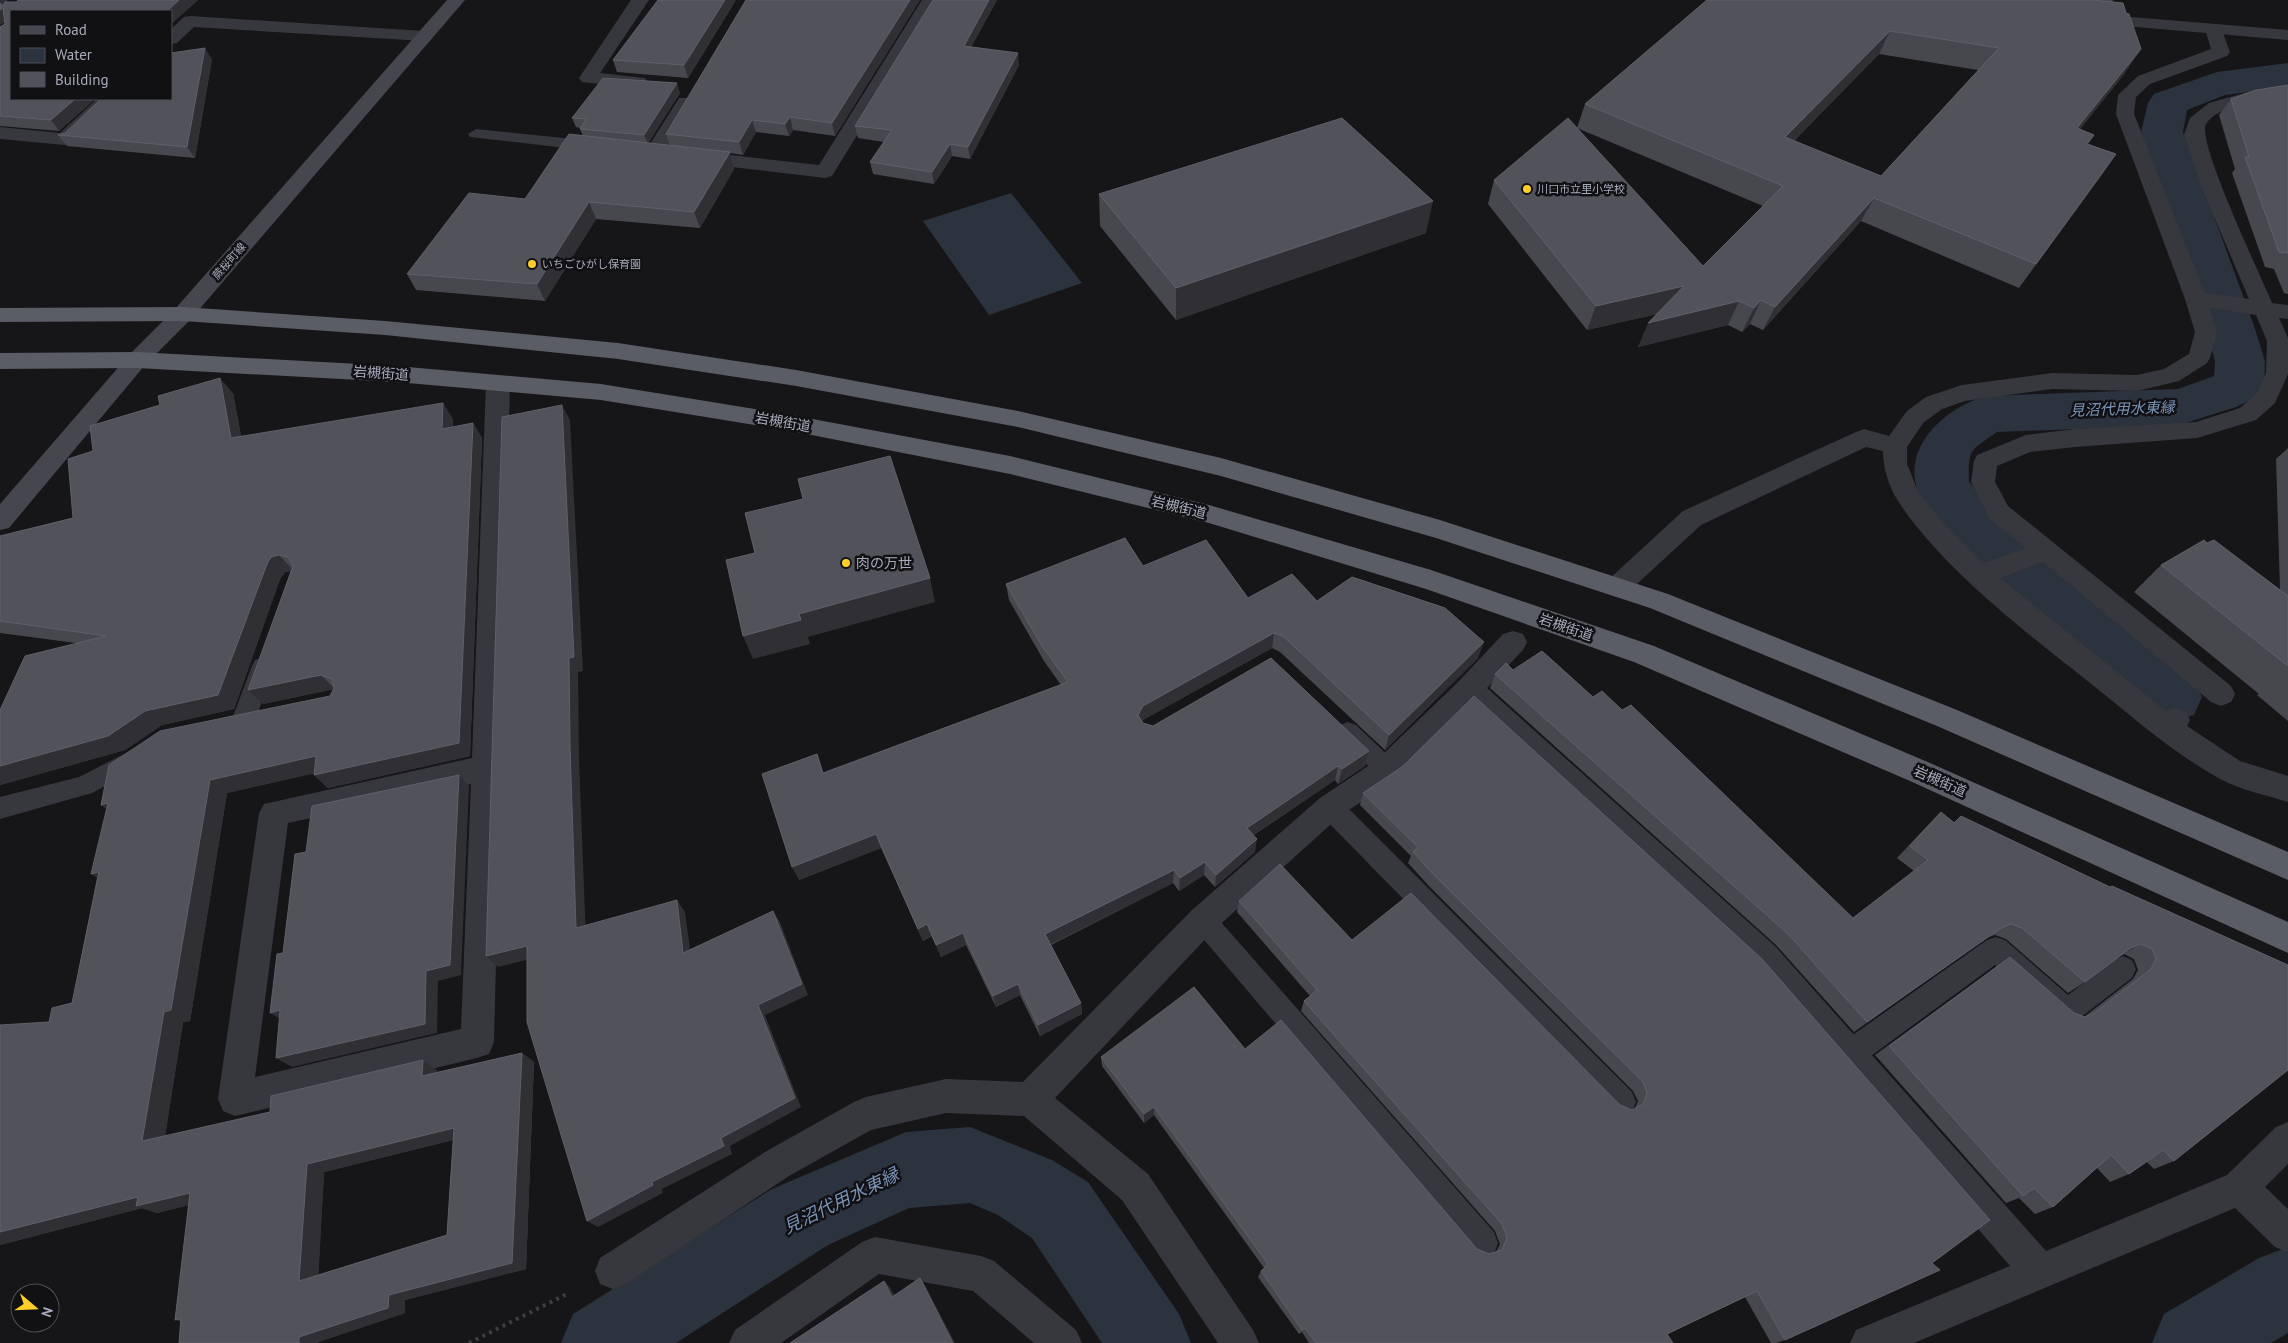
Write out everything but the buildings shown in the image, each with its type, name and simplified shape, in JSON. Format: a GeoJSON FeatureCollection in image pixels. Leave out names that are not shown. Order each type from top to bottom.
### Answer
{"type":"FeatureCollection","features":[{"type":"Feature","properties":{"kind":"highway"},"geometry":{"type":"LineString","coordinates":[[0,315],[183,314],[385,328],[618,351],[796,378],[1018,419],[1221,467],[1440,530],[1659,601],[1947,718],[2288,866]]}},
{"type":"Feature","properties":{"kind":"highway","name":"岩槻街道"},"geometry":{"type":"LineString","coordinates":[[0,361],[136,360],[396,374],[600,392],[786,422],[1010,465],[1209,514],[1431,580],[1644,654],[1920,772],[2288,938]]}},
{"type":"Feature","properties":{"kind":"main road","name":"蕨桜町線"},"geometry":{"type":"LineString","coordinates":[[0,521],[136,360],[183,314],[456,0]]}},
{"type":"Feature","properties":{"kind":"street"},"geometry":{"type":"LineString","coordinates":[[640,0],[588,78],[656,83]]}},
{"type":"Feature","properties":{"kind":"street"},"geometry":{"type":"LineString","coordinates":[[686,85],[695,86],[656,152],[825,172],[931,0]]}},
{"type":"Feature","properties":{"kind":"street"},"geometry":{"type":"LineString","coordinates":[[172,38],[207,5]]}},
{"type":"Feature","properties":{"kind":"street"},"geometry":{"type":"LineString","coordinates":[[2081,17],[2288,34]]}},
{"type":"Feature","properties":{"kind":"street"},"geometry":{"type":"LineString","coordinates":[[190,21],[424,36]]}},
{"type":"Feature","properties":{"kind":"street"},"geometry":{"type":"LineString","coordinates":[[2214,29],[2221,52],[2144,80],[2127,95],[2125,114],[2196,299],[2206,332],[2199,358],[2171,375],[2137,384],[2052,382],[1962,393],[1934,402],[1915,417],[1896,446],[1895,464],[1907,495],[1931,526],[1989,571],[2068,650],[2169,722],[2231,771],[2288,789]]}},
{"type":"Feature","properties":{"kind":"street"},"geometry":{"type":"LineString","coordinates":[[2220,694],[2042,553],[1999,512],[1983,482],[1986,460],[2026,444],[2075,438],[2197,430],[2248,414],[2267,397],[2277,373],[2278,341],[2214,194],[2194,135],[2197,122],[2216,107],[2248,98],[2288,91]]}},
{"type":"Feature","properties":{"kind":"street"},"geometry":{"type":"LineString","coordinates":[[0,133],[65,138],[107,100]]}},
{"type":"Feature","properties":{"kind":"street"},"geometry":{"type":"LineString","coordinates":[[2196,299],[2288,312]]}},
{"type":"Feature","properties":{"kind":"street"},"geometry":{"type":"LineString","coordinates":[[486,768],[274,813],[235,1100],[477,1042],[486,768],[498,383]]}},
{"type":"Feature","properties":{"kind":"street"},"geometry":{"type":"LineString","coordinates":[[1617,587],[1692,518],[1864,438],[1896,446]]}},
{"type":"Feature","properties":{"kind":"street"},"geometry":{"type":"LineString","coordinates":[[1989,571],[2042,553]]}},
{"type":"Feature","properties":{"kind":"street"},"geometry":{"type":"LineString","coordinates":[[1030,1099],[1203,920],[1330,807],[1387,769],[1469,689],[1513,642]]}},
{"type":"Feature","properties":{"kind":"street"},"geometry":{"type":"LineString","coordinates":[[1469,689],[1764,957],[2040,1272]]}},
{"type":"Feature","properties":{"kind":"street"},"geometry":{"type":"LineString","coordinates":[[613,1271],[777,1164],[866,1114],[946,1096],[1030,1099],[1136,1187],[1240,1343]]}},
{"type":"Feature","properties":{"kind":"street"},"geometry":{"type":"LineString","coordinates":[[1869,1343],[2240,1188],[2288,1139]]}},
{"type":"Feature","properties":{"kind":"street"},"geometry":{"type":"LineString","coordinates":[[2240,1188],[2288,1234]]}},
{"type":"Feature","properties":{"kind":"street"},"geometry":{"type":"LineString","coordinates":[[748,1343],[875,1255],[981,1274],[1063,1343]]}},
{"type":"Feature","properties":{"kind":"lane"},"geometry":{"type":"LineString","coordinates":[[476,134],[608,147]]}},
{"type":"Feature","properties":{"kind":"lane"},"geometry":{"type":"LineString","coordinates":[[637,150],[656,152]]}},
{"type":"Feature","properties":{"kind":"lane"},"geometry":{"type":"LineString","coordinates":[[270,645],[235,721],[271,714]]}},
{"type":"Feature","properties":{"kind":"lane"},"geometry":{"type":"LineString","coordinates":[[1329,714],[1387,769]]}},
{"type":"Feature","properties":{"kind":"lane"},"geometry":{"type":"LineString","coordinates":[[0,808],[84,786],[119,769],[148,749]]}},
{"type":"Feature","properties":{"kind":"lane"},"geometry":{"type":"LineString","coordinates":[[1330,807],[1622,1102]]}},
{"type":"Feature","properties":{"kind":"lane"},"geometry":{"type":"LineString","coordinates":[[1203,920],[1484,1242]]}},
{"type":"Feature","properties":{"kind":"lane"},"geometry":{"type":"LineString","coordinates":[[1850,1054],[1996,949],[2067,1012],[2122,969]]}},
{"type":"Feature","properties":{"kind":"path"},"geometry":{"type":"LineString","coordinates":[[470,1343],[613,1271]]}},
{"type":"Feature","properties":{"kind":"water"},"geometry":{"type":"Polygon","coordinates":[[[1011,193],[1082,283],[989,315],[923,221],[1011,193]]]}},
{"type":"Feature","properties":{"kind":"waterway","name":"見沼代用水東縁"},"geometry":{"type":"LineString","coordinates":[[2172,697],[2018,568],[1942,488],[1942,455],[1957,434],[1986,414],[2179,407],[2218,395],[2239,385],[2240,361],[2229,323],[2162,132],[2168,103],[2217,84],[2288,75]]}},
{"type":"Feature","properties":{"kind":"waterway","name":"見沼代用水東縁"},"geometry":{"type":"LineString","coordinates":[[602,1343],[800,1217],[906,1170],[970,1165],[1025,1187],[1060,1210],[1150,1343]]}},
{"type":"Feature","properties":{"kind":"waterway","name":"見沼代用水東縁"},"geometry":{"type":"LineString","coordinates":[[2193,1343],[2288,1287]]}},
{"type":"Feature","properties":{"kind":"place","name":"川口市立里小学校"},"geometry":{"type":"Point","coordinates":[1527,189]}},
{"type":"Feature","properties":{"kind":"place","name":"いちごひがし保育園"},"geometry":{"type":"Point","coordinates":[532,264]}},
{"type":"Feature","properties":{"kind":"place","name":"肉の万世"},"geometry":{"type":"Point","coordinates":[846,563]}}]}
